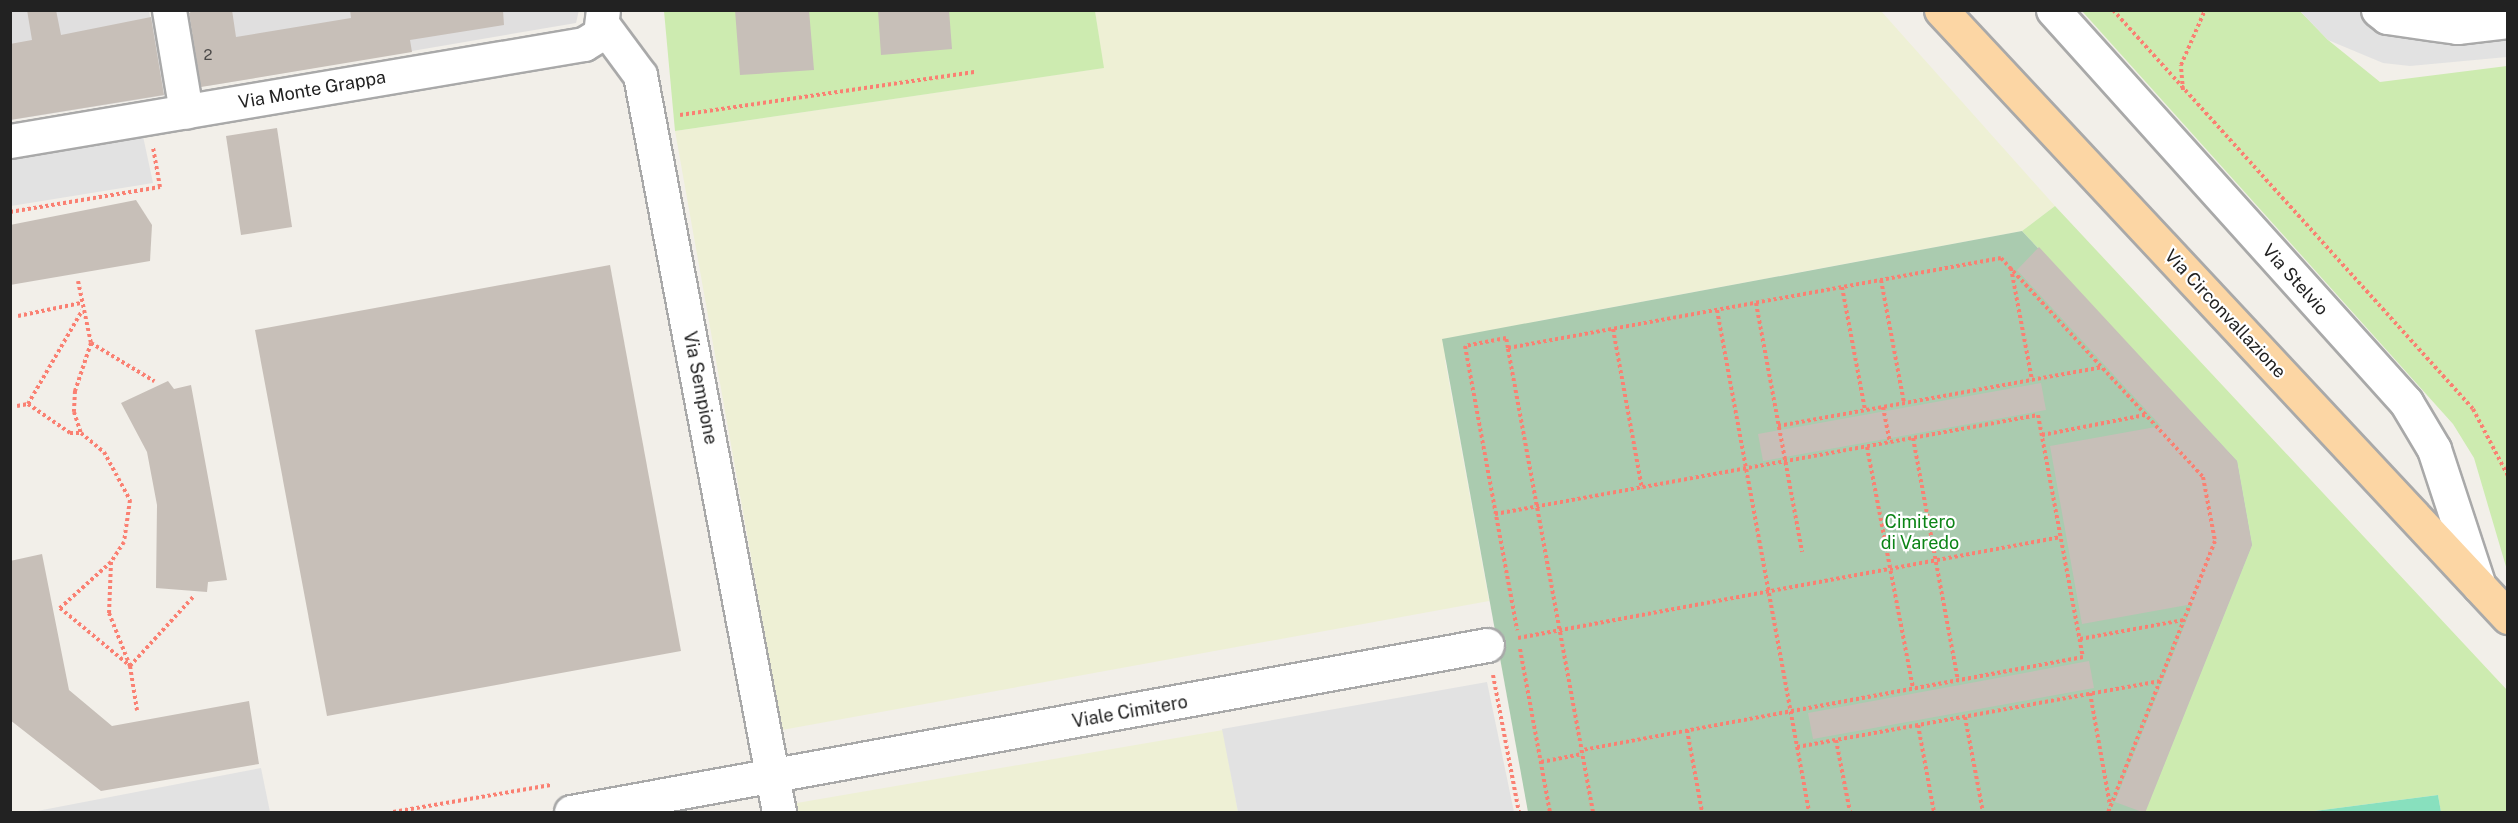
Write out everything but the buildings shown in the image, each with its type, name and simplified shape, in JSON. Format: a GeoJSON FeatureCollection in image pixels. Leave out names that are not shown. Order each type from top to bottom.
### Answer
{"type":"FeatureCollection","features":[{"type":"Feature","properties":{"kind":"main road","name":"Via Circonvallazione"},"geometry":{"type":"LineString","coordinates":[[1941,10],[2508,617]]}},
{"type":"Feature","properties":{"kind":"street"},"geometry":{"type":"LineString","coordinates":[[169,10],[186,112]]}},
{"type":"Feature","properties":{"kind":"street","name":"Via Stelvio"},"geometry":{"type":"LineString","coordinates":[[2053,10],[2406,402],[2434,448],[2479,586]]}},
{"type":"Feature","properties":{"kind":"street"},"geometry":{"type":"LineString","coordinates":[[2378,10],[2387,17],[2457,27],[2508,21]]}},
{"type":"Feature","properties":{"kind":"street","name":"Via Monte Grappa"},"geometry":{"type":"LineString","coordinates":[[10,141],[584,44],[597,38],[603,18]]}},
{"type":"Feature","properties":{"kind":"street","name":"Via Sempione"},"geometry":{"type":"LineString","coordinates":[[603,18],[640,75],[779,813]]}},
{"type":"Feature","properties":{"kind":"street","name":"Viale Cimitero"},"geometry":{"type":"LineString","coordinates":[[571,813],[1503,641]]}},
{"type":"Feature","properties":{"kind":"path"},"geometry":{"type":"LineString","coordinates":[[2113,10],[2183,91],[2473,409],[2508,476]]}},
{"type":"Feature","properties":{"kind":"path"},"geometry":{"type":"LineString","coordinates":[[2183,91],[2181,65],[2205,10]]}},
{"type":"Feature","properties":{"kind":"path"},"geometry":{"type":"LineString","coordinates":[[649,120],[976,72]]}},
{"type":"Feature","properties":{"kind":"path"},"geometry":{"type":"LineString","coordinates":[[10,212],[160,187],[146,118]]}},
{"type":"Feature","properties":{"kind":"path"},"geometry":{"type":"LineString","coordinates":[[1508,348],[2001,258],[2203,477],[2215,541],[2108,813]]}},
{"type":"Feature","properties":{"kind":"path"},"geometry":{"type":"LineString","coordinates":[[2011,268],[2032,380]]}},
{"type":"Feature","properties":{"kind":"path"},"geometry":{"type":"LineString","coordinates":[[1881,280],[1904,403]]}},
{"type":"Feature","properties":{"kind":"path"},"geometry":{"type":"LineString","coordinates":[[78,281],[91,343],[75,391],[74,412],[81,433],[104,452],[130,500],[124,542],[111,562],[60,608],[130,666]]}},
{"type":"Feature","properties":{"kind":"path"},"geometry":{"type":"LineString","coordinates":[[1842,287],[1865,410]]}},
{"type":"Feature","properties":{"kind":"path"},"geometry":{"type":"LineString","coordinates":[[18,316],[81,303]]}},
{"type":"Feature","properties":{"kind":"path"},"geometry":{"type":"LineString","coordinates":[[1756,303],[1802,552]]}},
{"type":"Feature","properties":{"kind":"path"},"geometry":{"type":"LineString","coordinates":[[1717,310],[1809,813]]}},
{"type":"Feature","properties":{"kind":"path"},"geometry":{"type":"LineString","coordinates":[[28,404],[83,311]]}},
{"type":"Feature","properties":{"kind":"path"},"geometry":{"type":"LineString","coordinates":[[1613,329],[1642,488]]}},
{"type":"Feature","properties":{"kind":"path"},"geometry":{"type":"LineString","coordinates":[[1519,813],[1503,641],[1495,514],[1465,346],[1506,338],[1593,813]]}},
{"type":"Feature","properties":{"kind":"path"},"geometry":{"type":"LineString","coordinates":[[91,343],[154,381]]}},
{"type":"Feature","properties":{"kind":"path"},"geometry":{"type":"LineString","coordinates":[[1778,426],[2102,366]]}},
{"type":"Feature","properties":{"kind":"path"},"geometry":{"type":"LineString","coordinates":[[16,406],[28,404],[70,433],[81,433]]}},
{"type":"Feature","properties":{"kind":"path"},"geometry":{"type":"LineString","coordinates":[[1883,407],[1890,442]]}},
{"type":"Feature","properties":{"kind":"path"},"geometry":{"type":"LineString","coordinates":[[1495,514],[2038,415],[2080,639],[2083,657],[1687,730],[1541,762]]}},
{"type":"Feature","properties":{"kind":"path"},"geometry":{"type":"LineString","coordinates":[[2042,435],[2146,415]]}},
{"type":"Feature","properties":{"kind":"path"},"geometry":{"type":"LineString","coordinates":[[1913,438],[1958,680]]}},
{"type":"Feature","properties":{"kind":"path"},"geometry":{"type":"LineString","coordinates":[[1867,447],[1913,689]]}},
{"type":"Feature","properties":{"kind":"path"},"geometry":{"type":"LineString","coordinates":[[1503,641],[2061,537]]}},
{"type":"Feature","properties":{"kind":"path"},"geometry":{"type":"LineString","coordinates":[[111,562],[109,613],[130,666],[137,710]]}},
{"type":"Feature","properties":{"kind":"path"},"geometry":{"type":"LineString","coordinates":[[130,666],[194,596]]}},
{"type":"Feature","properties":{"kind":"path"},"geometry":{"type":"LineString","coordinates":[[2080,639],[2184,620]]}},
{"type":"Feature","properties":{"kind":"path"},"geometry":{"type":"LineString","coordinates":[[1503,641],[1541,762],[1550,813]]}},
{"type":"Feature","properties":{"kind":"path"},"geometry":{"type":"LineString","coordinates":[[1797,747],[2160,681]]}},
{"type":"Feature","properties":{"kind":"path"},"geometry":{"type":"LineString","coordinates":[[2090,693],[2110,805]]}},
{"type":"Feature","properties":{"kind":"path"},"geometry":{"type":"LineString","coordinates":[[1965,717],[1983,813]]}},
{"type":"Feature","properties":{"kind":"path"},"geometry":{"type":"LineString","coordinates":[[1918,725],[1934,813]]}},
{"type":"Feature","properties":{"kind":"path"},"geometry":{"type":"LineString","coordinates":[[1687,730],[1702,813]]}},
{"type":"Feature","properties":{"kind":"path"},"geometry":{"type":"LineString","coordinates":[[1836,740],[1850,813]]}},
{"type":"Feature","properties":{"kind":"shaded area"},"geometry":{"type":"Polygon","coordinates":[[[149,10],[150,17],[154,17],[167,95],[11,120],[11,11],[149,10]]]}},
{"type":"Feature","properties":{"kind":"shaded area"},"geometry":{"type":"Polygon","coordinates":[[[579,10],[576,23],[207,86],[194,11],[579,10]]]}},
{"type":"Feature","properties":{"kind":"shaded area"},"geometry":{"type":"Polygon","coordinates":[[[2300,11],[2507,11],[2507,57],[2410,66],[2383,63],[2328,40],[2300,11]]]}},
{"type":"Feature","properties":{"kind":"shaded area"},"geometry":{"type":"Polygon","coordinates":[[[143,136],[153,183],[11,206],[11,160],[143,136]]]}},
{"type":"Feature","properties":{"kind":"shaded area"},"geometry":{"type":"Polygon","coordinates":[[[1487,682],[1514,812],[1238,812],[1222,729],[1487,682]]]}},
{"type":"Feature","properties":{"kind":"shaded area"},"geometry":{"type":"Polygon","coordinates":[[[261,768],[270,812],[32,812],[261,768]]]}},
{"type":"Feature","properties":{"kind":"green space"},"geometry":{"type":"Polygon","coordinates":[[[664,11],[1095,11],[1104,68],[675,131],[664,11]]]}},
{"type":"Feature","properties":{"kind":"green space"},"geometry":{"type":"Polygon","coordinates":[[[1095,11],[1881,11],[2055,206],[2022,231],[1538,321],[1445,360],[1489,601],[782,730],[675,131],[1103,68],[1095,11]]]}},
{"type":"Feature","properties":{"kind":"green space"},"geometry":{"type":"Polygon","coordinates":[[[2082,11],[2300,11],[2328,40],[2380,82],[2507,66],[2507,570],[2474,458],[2453,424],[2082,11]]]}},
{"type":"Feature","properties":{"kind":"green space"},"geometry":{"type":"Polygon","coordinates":[[[2055,206],[2507,690],[2507,812],[2441,812],[2438,795],[2307,812],[2145,812],[2252,545],[2237,461],[2022,231],[2055,206]]]}},
{"type":"Feature","properties":{"kind":"green space","name":"Cimitero di Varedo"},"geometry":{"type":"Polygon","coordinates":[[[2022,231],[2237,461],[2252,545],[2145,812],[1528,812],[1442,339],[2022,231]]]}},
{"type":"Feature","properties":{"kind":"green space"},"geometry":{"type":"Polygon","coordinates":[[[1223,730],[1238,812],[792,812],[791,804],[1223,730]]]}},
{"type":"Feature","properties":{"kind":"green space"},"geometry":{"type":"Polygon","coordinates":[[[2438,795],[2441,812],[2307,812],[2438,795]]]}}]}
